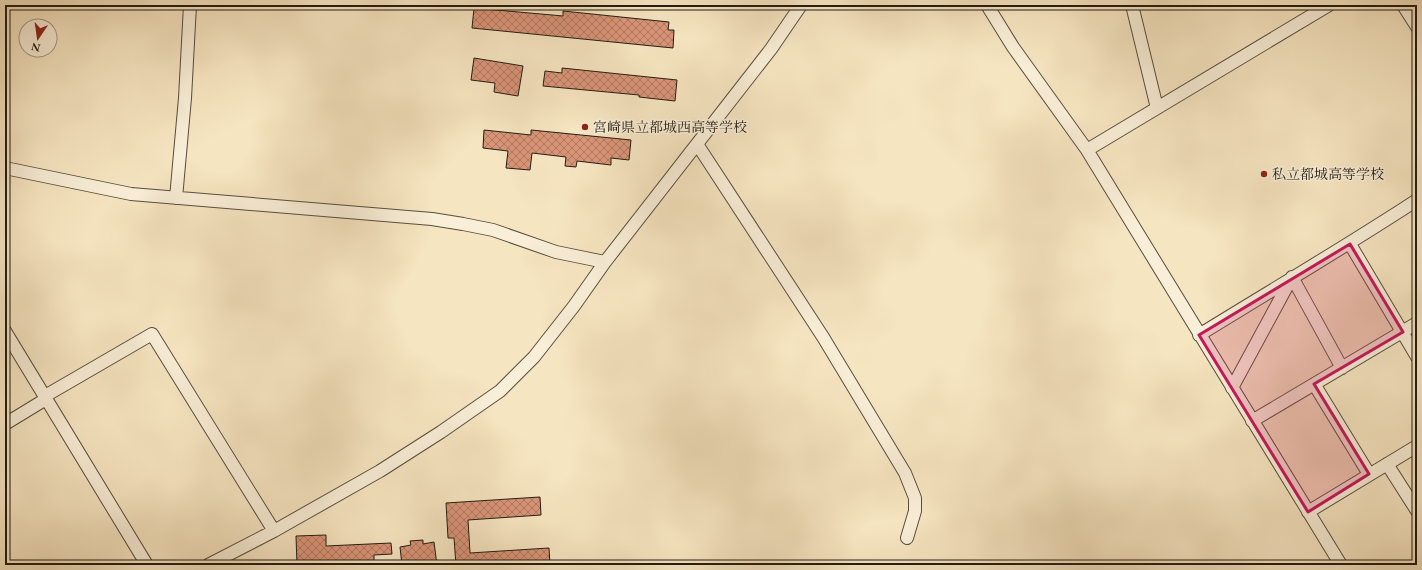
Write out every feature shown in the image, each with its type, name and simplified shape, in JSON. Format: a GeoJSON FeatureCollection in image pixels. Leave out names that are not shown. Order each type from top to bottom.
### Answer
{"type":"FeatureCollection","features":[{"type":"Feature","properties":{"kind":"street"},"geometry":{"type":"LineString","coordinates":[[176,198],[185,98],[190,5]]}},
{"type":"Feature","properties":{"kind":"street"},"geometry":{"type":"LineString","coordinates":[[208,565],[274,531],[380,471],[441,432],[500,391],[534,357],[574,306],[605,262],[771,49],[801,5]]}},
{"type":"Feature","properties":{"kind":"street"},"geometry":{"type":"LineString","coordinates":[[987,5],[1013,47],[1086,150],[1341,565]]}},
{"type":"Feature","properties":{"kind":"street"},"geometry":{"type":"LineString","coordinates":[[1132,5],[1157,108]]}},
{"type":"Feature","properties":{"kind":"street"},"geometry":{"type":"LineString","coordinates":[[1086,150],[1329,5]]}},
{"type":"Feature","properties":{"kind":"street"},"geometry":{"type":"LineString","coordinates":[[1403,5],[1417,27]]}},
{"type":"Feature","properties":{"kind":"street"},"geometry":{"type":"LineString","coordinates":[[697,144],[823,337],[905,473],[915,498],[915,511],[907,538]]}},
{"type":"Feature","properties":{"kind":"street"},"geometry":{"type":"LineString","coordinates":[[5,168],[131,194],[463,224],[493,230],[556,252],[605,262]]}},
{"type":"Feature","properties":{"kind":"street"},"geometry":{"type":"LineString","coordinates":[[1200,335],[1350,244],[1417,200]]}},
{"type":"Feature","properties":{"kind":"street"},"geometry":{"type":"LineString","coordinates":[[1350,244],[1417,357]]}},
{"type":"Feature","properties":{"kind":"street"},"geometry":{"type":"LineString","coordinates":[[1292,278],[1342,368]]}},
{"type":"Feature","properties":{"kind":"street"},"geometry":{"type":"LineString","coordinates":[[1232,388],[1292,278]]}},
{"type":"Feature","properties":{"kind":"street"},"geometry":{"type":"LineString","coordinates":[[1252,421],[1417,323]]}},
{"type":"Feature","properties":{"kind":"street"},"geometry":{"type":"LineString","coordinates":[[5,331],[147,565]]}},
{"type":"Feature","properties":{"kind":"street"},"geometry":{"type":"LineString","coordinates":[[5,424],[152,334],[274,531]]}},
{"type":"Feature","properties":{"kind":"street"},"geometry":{"type":"LineString","coordinates":[[1314,384],[1370,474]]}},
{"type":"Feature","properties":{"kind":"street"},"geometry":{"type":"LineString","coordinates":[[1308,512],[1417,446]]}},
{"type":"Feature","properties":{"kind":"street"},"geometry":{"type":"LineString","coordinates":[[1387,464],[1417,511]]}},
{"type":"Feature","properties":{"kind":"highlighted area"},"geometry":{"type":"Polygon","coordinates":[[[1350,244],[1403,332],[1314,384],[1369,474],[1308,512],[1199,335],[1350,244]]]}},
{"type":"Feature","properties":{"kind":"building"},"geometry":{"type":"Polygon","coordinates":[[[474,8],[563,16],[563,11],[669,22],[668,30],[674,30],[673,48],[472,28],[474,8]]]}},
{"type":"Feature","properties":{"kind":"building"},"geometry":{"type":"Polygon","coordinates":[[[474,58],[523,66],[518,96],[494,92],[495,83],[471,80],[474,58]]]}},
{"type":"Feature","properties":{"kind":"building"},"geometry":{"type":"Polygon","coordinates":[[[562,68],[677,80],[675,101],[639,97],[639,95],[543,86],[545,71],[562,73],[562,68]]]}},
{"type":"Feature","properties":{"kind":"building"},"geometry":{"type":"Polygon","coordinates":[[[484,130],[531,135],[531,130],[631,140],[629,160],[611,158],[611,165],[577,161],[576,167],[565,166],[566,157],[532,153],[530,170],[506,168],[508,151],[483,148],[484,130]]]}},
{"type":"Feature","properties":{"kind":"building"},"geometry":{"type":"Polygon","coordinates":[[[540,497],[541,515],[468,520],[470,553],[549,548],[550,565],[456,565],[454,538],[448,538],[446,503],[540,497]]]}},
{"type":"Feature","properties":{"kind":"building"},"geometry":{"type":"Polygon","coordinates":[[[326,535],[326,546],[391,543],[392,554],[374,555],[374,563],[359,565],[297,565],[296,536],[326,535]]]}},
{"type":"Feature","properties":{"kind":"building"},"geometry":{"type":"Polygon","coordinates":[[[423,540],[423,544],[434,542],[437,565],[402,565],[400,547],[411,545],[410,541],[423,540]]]}},
{"type":"Feature","properties":{"kind":"place","name":"宮崎県立都城西高等学校"},"geometry":{"type":"Point","coordinates":[585,127]}},
{"type":"Feature","properties":{"kind":"place","name":"私立都城高等学校"},"geometry":{"type":"Point","coordinates":[1264,174]}}]}
